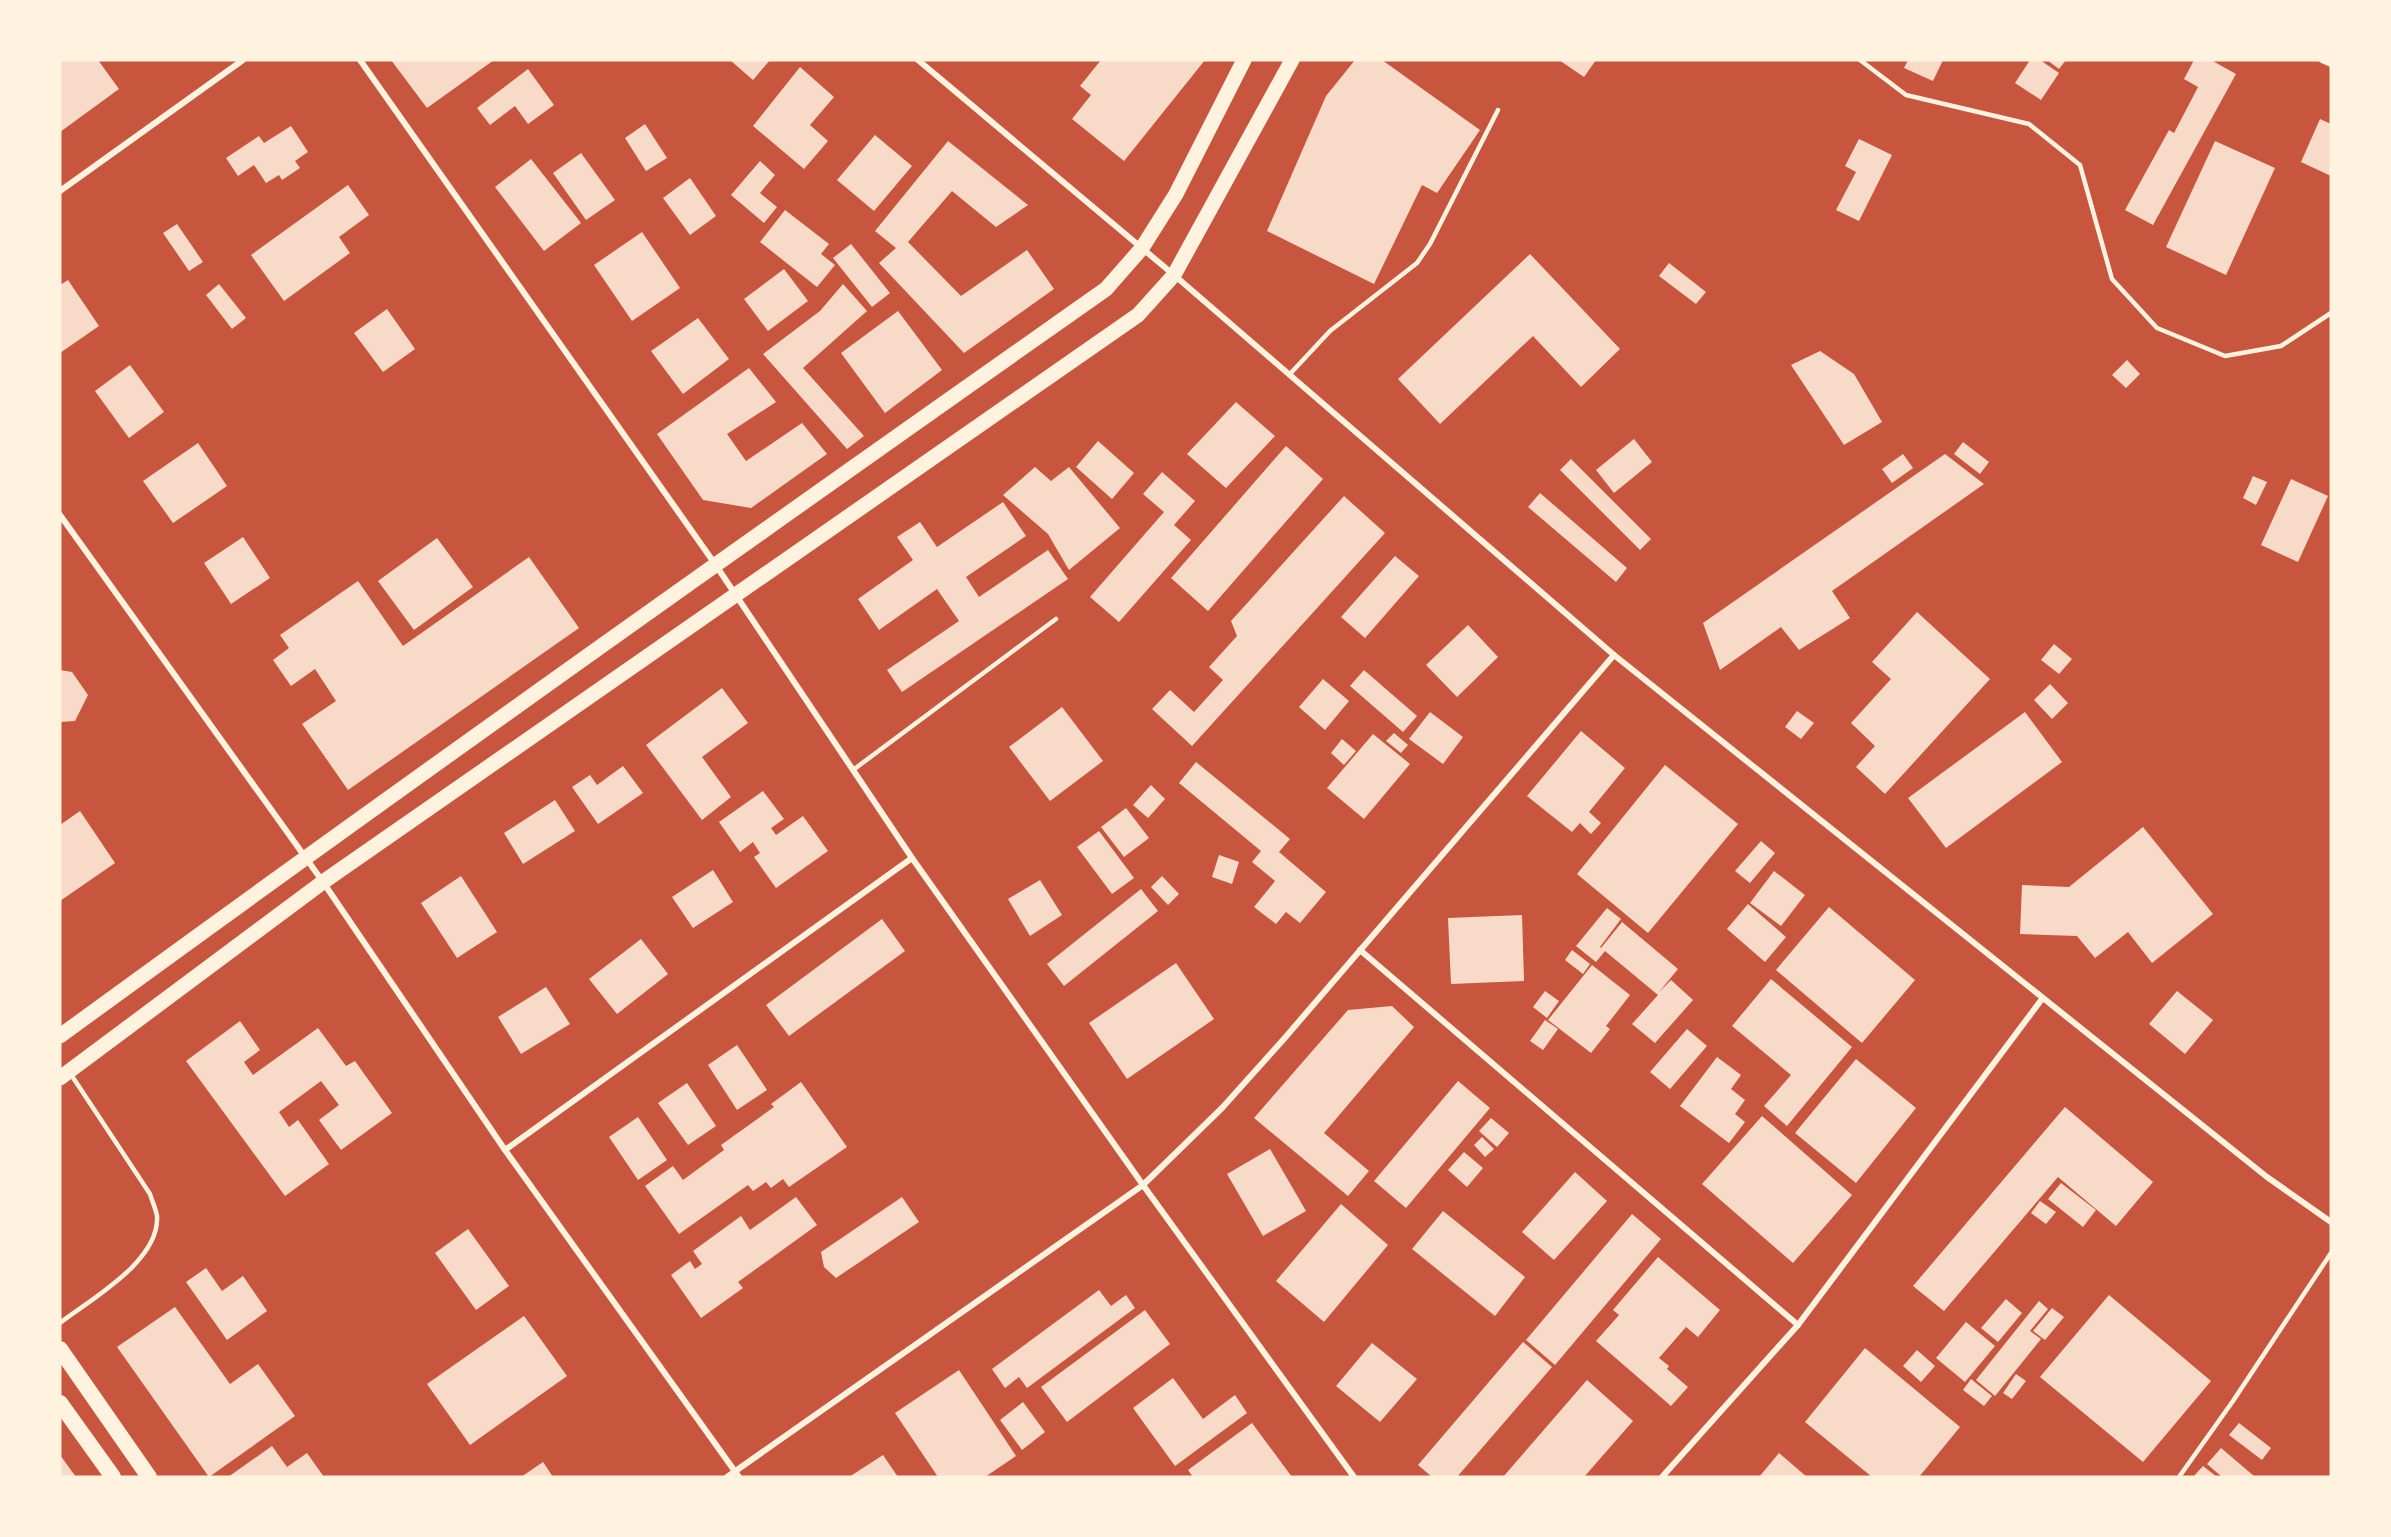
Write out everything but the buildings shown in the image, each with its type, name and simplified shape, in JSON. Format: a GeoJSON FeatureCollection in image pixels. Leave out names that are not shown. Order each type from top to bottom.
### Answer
{"type":"FeatureCollection","features":[{"type":"Feature","properties":{"kind":"highway"},"geometry":{"type":"LineString","coordinates":[[60,1349],[149,1477]]}},
{"type":"Feature","properties":{"kind":"highway"},"geometry":{"type":"LineString","coordinates":[[60,1403],[113,1477]]}},
{"type":"Feature","properties":{"kind":"main road"},"geometry":{"type":"LineString","coordinates":[[60,1036],[305,857],[715,564],[1106,289],[1142,248],[1176,194],[1244,60]]}},
{"type":"Feature","properties":{"kind":"main road"},"geometry":{"type":"LineString","coordinates":[[64,1075],[323,882],[1138,315],[1174,275],[1292,60]]}},
{"type":"Feature","properties":{"kind":"street"},"geometry":{"type":"LineString","coordinates":[[60,191],[243,60]]}},
{"type":"Feature","properties":{"kind":"street"},"geometry":{"type":"LineString","coordinates":[[360,60],[715,564],[912,858],[1143,1185],[1354,1477]]}},
{"type":"Feature","properties":{"kind":"street"},"geometry":{"type":"LineString","coordinates":[[918,60],[1174,275],[1614,655],[2267,1177],[2331,1222]]}},
{"type":"Feature","properties":{"kind":"street"},"geometry":{"type":"LineString","coordinates":[[2322,60],[2331,64]]}},
{"type":"Feature","properties":{"kind":"street"},"geometry":{"type":"LineString","coordinates":[[60,515],[323,882],[505,1150],[737,1474]]}},
{"type":"Feature","properties":{"kind":"street"},"geometry":{"type":"LineString","coordinates":[[727,1477],[737,1474],[1143,1185],[1222,1108],[1283,1040],[1614,655]]}},
{"type":"Feature","properties":{"kind":"street"},"geometry":{"type":"LineString","coordinates":[[505,1150],[912,858]]}},
{"type":"Feature","properties":{"kind":"street"},"geometry":{"type":"LineString","coordinates":[[1360,950],[1798,1325]]}},
{"type":"Feature","properties":{"kind":"street"},"geometry":{"type":"LineString","coordinates":[[1662,1477],[1798,1325],[2042,999]]}},
{"type":"Feature","properties":{"kind":"lane"},"geometry":{"type":"LineString","coordinates":[[1860,60],[1906,95],[2029,124],[2080,165],[2112,279],[2157,328],[2225,356],[2281,346],[2331,313]]}},
{"type":"Feature","properties":{"kind":"lane"},"geometry":{"type":"LineString","coordinates":[[1289,375],[1330,331],[1417,263],[1430,244],[1497,110]]}},
{"type":"Feature","properties":{"kind":"lane"},"geometry":{"type":"LineString","coordinates":[[853,770],[1056,619]]}},
{"type":"Feature","properties":{"kind":"lane"},"geometry":{"type":"LineString","coordinates":[[60,1323],[136,1265],[153,1237],[157,1216],[150,1194],[64,1075]]}},
{"type":"Feature","properties":{"kind":"lane"},"geometry":{"type":"LineString","coordinates":[[2179,1477],[2233,1401],[2331,1253]]}}]}
